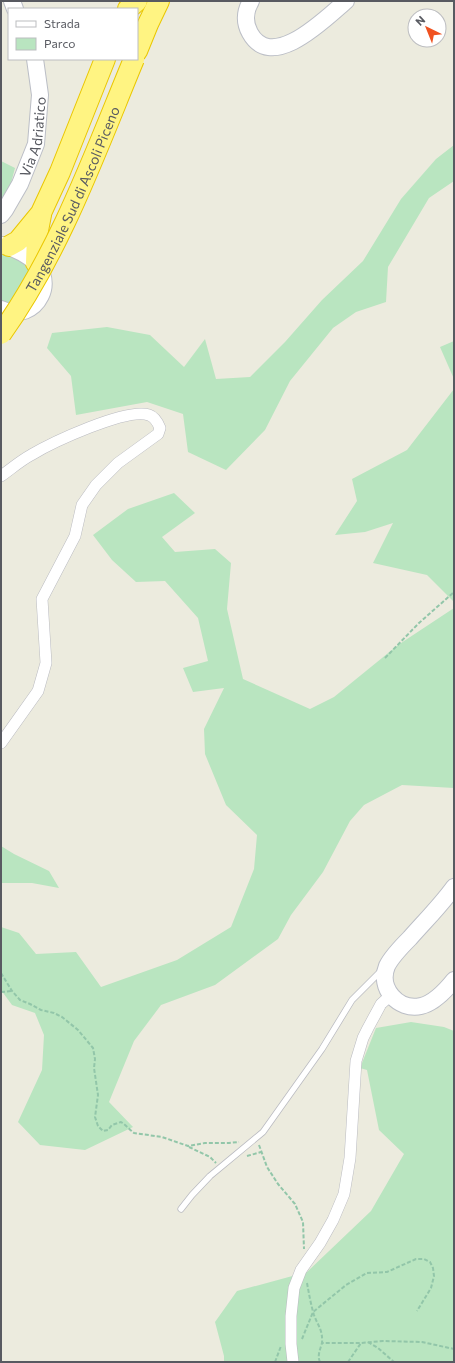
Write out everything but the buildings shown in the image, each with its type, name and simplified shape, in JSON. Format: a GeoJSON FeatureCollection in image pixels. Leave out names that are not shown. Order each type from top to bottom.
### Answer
{"type":"FeatureCollection","features":[{"type":"Feature","properties":{"kind":"highway"},"geometry":{"type":"LineString","coordinates":[[129,8],[137,1]]}},
{"type":"Feature","properties":{"kind":"highway"},"geometry":{"type":"LineString","coordinates":[[138,49],[159,1]]}},
{"type":"Feature","properties":{"kind":"highway"},"geometry":{"type":"LineString","coordinates":[[3,238],[18,241],[41,213],[60,172],[104,60]]}},
{"type":"Feature","properties":{"kind":"highway","name":"Tangenziale Sud di Ascoli Piceno"},"geometry":{"type":"LineString","coordinates":[[1,334],[11,320],[45,261],[72,207],[134,60]]}},
{"type":"Feature","properties":{"kind":"highway"},"geometry":{"type":"LineString","coordinates":[[36,263],[37,236],[41,213]]}},
{"type":"Feature","properties":{"kind":"street"},"geometry":{"type":"LineString","coordinates":[[251,1],[247,7],[246,17],[247,27],[252,36],[259,43],[269,47],[279,47],[288,44],[316,26],[346,1]]}},
{"type":"Feature","properties":{"kind":"street","name":"Via Adriatico"},"geometry":{"type":"LineString","coordinates":[[3,238],[3,213],[20,184],[36,144],[40,95],[35,60]]}},
{"type":"Feature","properties":{"kind":"street"},"geometry":{"type":"LineString","coordinates":[[3,238],[36,263],[42,270],[44,277],[43,291],[36,303],[24,311],[4,312]]}},
{"type":"Feature","properties":{"kind":"street"},"geometry":{"type":"LineString","coordinates":[[1,476],[31,455],[101,422],[120,417],[144,414],[149,415],[159,423],[160,428],[158,434],[118,463],[96,485],[82,505],[76,536],[42,599],[46,663],[38,691],[1,743]]}},
{"type":"Feature","properties":{"kind":"street"},"geometry":{"type":"LineString","coordinates":[[454,887],[388,964],[385,981],[391,994],[398,1001],[409,1006],[421,1006],[427,1004],[445,990],[454,980]]}},
{"type":"Feature","properties":{"kind":"street"},"geometry":{"type":"LineString","coordinates":[[293,1362],[291,1344],[291,1316],[294,1288],[304,1266],[320,1243],[333,1220],[344,1194],[350,1158],[356,1061],[363,1038],[371,1022],[381,1004],[391,994]]}},
{"type":"Feature","properties":{"kind":"lane"},"geometry":{"type":"LineString","coordinates":[[181,1209],[210,1176],[263,1132],[322,1049],[352,1000],[388,964]]}},
{"type":"Feature","properties":{"kind":"path"},"geometry":{"type":"LineString","coordinates":[[385,658],[419,623],[454,592]]}},
{"type":"Feature","properties":{"kind":"path"},"geometry":{"type":"LineString","coordinates":[[1,973],[12,991],[20,1000],[41,1010],[54,1013],[62,1018],[78,1030],[93,1048],[98,1095],[95,1117],[98,1126],[103,1131],[108,1130],[112,1125],[121,1122],[129,1127],[134,1133],[162,1137],[188,1146],[223,1165]]}},
{"type":"Feature","properties":{"kind":"path"},"geometry":{"type":"LineString","coordinates":[[1,992],[12,991]]}},
{"type":"Feature","properties":{"kind":"path"},"geometry":{"type":"LineString","coordinates":[[188,1146],[205,1143],[229,1143],[254,1140],[260,1146],[267,1167],[294,1204],[303,1222],[304,1266],[313,1312],[319,1324],[322,1336],[322,1343],[318,1358],[320,1362]]}},
{"type":"Feature","properties":{"kind":"path"},"geometry":{"type":"LineString","coordinates":[[291,1344],[301,1341],[313,1312],[346,1285],[363,1274],[387,1272],[416,1259],[424,1259],[430,1262],[433,1268],[434,1276],[432,1288],[418,1311]]}},
{"type":"Feature","properties":{"kind":"path"},"geometry":{"type":"LineString","coordinates":[[322,1343],[361,1343],[383,1341],[422,1342],[454,1349]]}},
{"type":"Feature","properties":{"kind":"path"},"geometry":{"type":"LineString","coordinates":[[368,1342],[378,1348],[394,1362]]}},
{"type":"Feature","properties":{"kind":"path"},"geometry":{"type":"LineString","coordinates":[[348,1362],[361,1343]]}},
{"type":"Feature","properties":{"kind":"green space"},"geometry":{"type":"Polygon","coordinates":[[[454,145],[454,181],[429,198],[388,267],[386,302],[356,312],[333,328],[290,381],[265,430],[226,470],[188,452],[183,414],[147,402],[76,415],[71,376],[47,348],[52,333],[107,327],[150,335],[184,367],[205,339],[216,379],[250,377],[285,342],[322,300],[363,261],[401,199],[436,159],[454,145]]]}},
{"type":"Feature","properties":{"kind":"green space"},"geometry":{"type":"Polygon","coordinates":[[[1,161],[15,168],[11,183],[1,204],[1,161]]]}},
{"type":"Feature","properties":{"kind":"green space"},"geometry":{"type":"Polygon","coordinates":[[[1,251],[32,266],[27,303],[1,303],[1,251]]]}},
{"type":"Feature","properties":{"kind":"green space"},"geometry":{"type":"Polygon","coordinates":[[[454,341],[454,379],[440,347],[454,341]]]}},
{"type":"Feature","properties":{"kind":"green space"},"geometry":{"type":"Polygon","coordinates":[[[454,389],[454,602],[427,575],[373,563],[393,523],[365,532],[335,535],[357,501],[352,479],[407,450],[454,389]]]}},
{"type":"Feature","properties":{"kind":"green space"},"geometry":{"type":"Polygon","coordinates":[[[174,493],[195,513],[162,537],[175,552],[215,549],[231,563],[227,609],[243,679],[310,709],[334,697],[398,645],[454,608],[454,788],[402,785],[364,805],[350,821],[323,872],[291,915],[278,939],[215,985],[161,1005],[134,1041],[109,1102],[133,1127],[85,1150],[40,1145],[18,1122],[42,1070],[44,1035],[35,1013],[12,1005],[1,990],[1,927],[19,933],[36,954],[76,952],[101,987],[177,960],[231,927],[254,869],[257,835],[226,805],[205,754],[204,729],[224,688],[193,692],[183,668],[208,661],[198,618],[165,581],[136,582],[112,560],[93,535],[128,509],[174,493]]]}},
{"type":"Feature","properties":{"kind":"green space"},"geometry":{"type":"Polygon","coordinates":[[[1,846],[49,871],[59,888],[32,883],[1,883],[1,846]]]}},
{"type":"Feature","properties":{"kind":"green space"},"geometry":{"type":"Polygon","coordinates":[[[411,1022],[444,1027],[454,1031],[454,1362],[224,1362],[224,1356],[215,1322],[237,1291],[307,1272],[371,1211],[404,1154],[379,1130],[367,1070],[360,1068],[376,1028],[411,1022]]]}}]}
